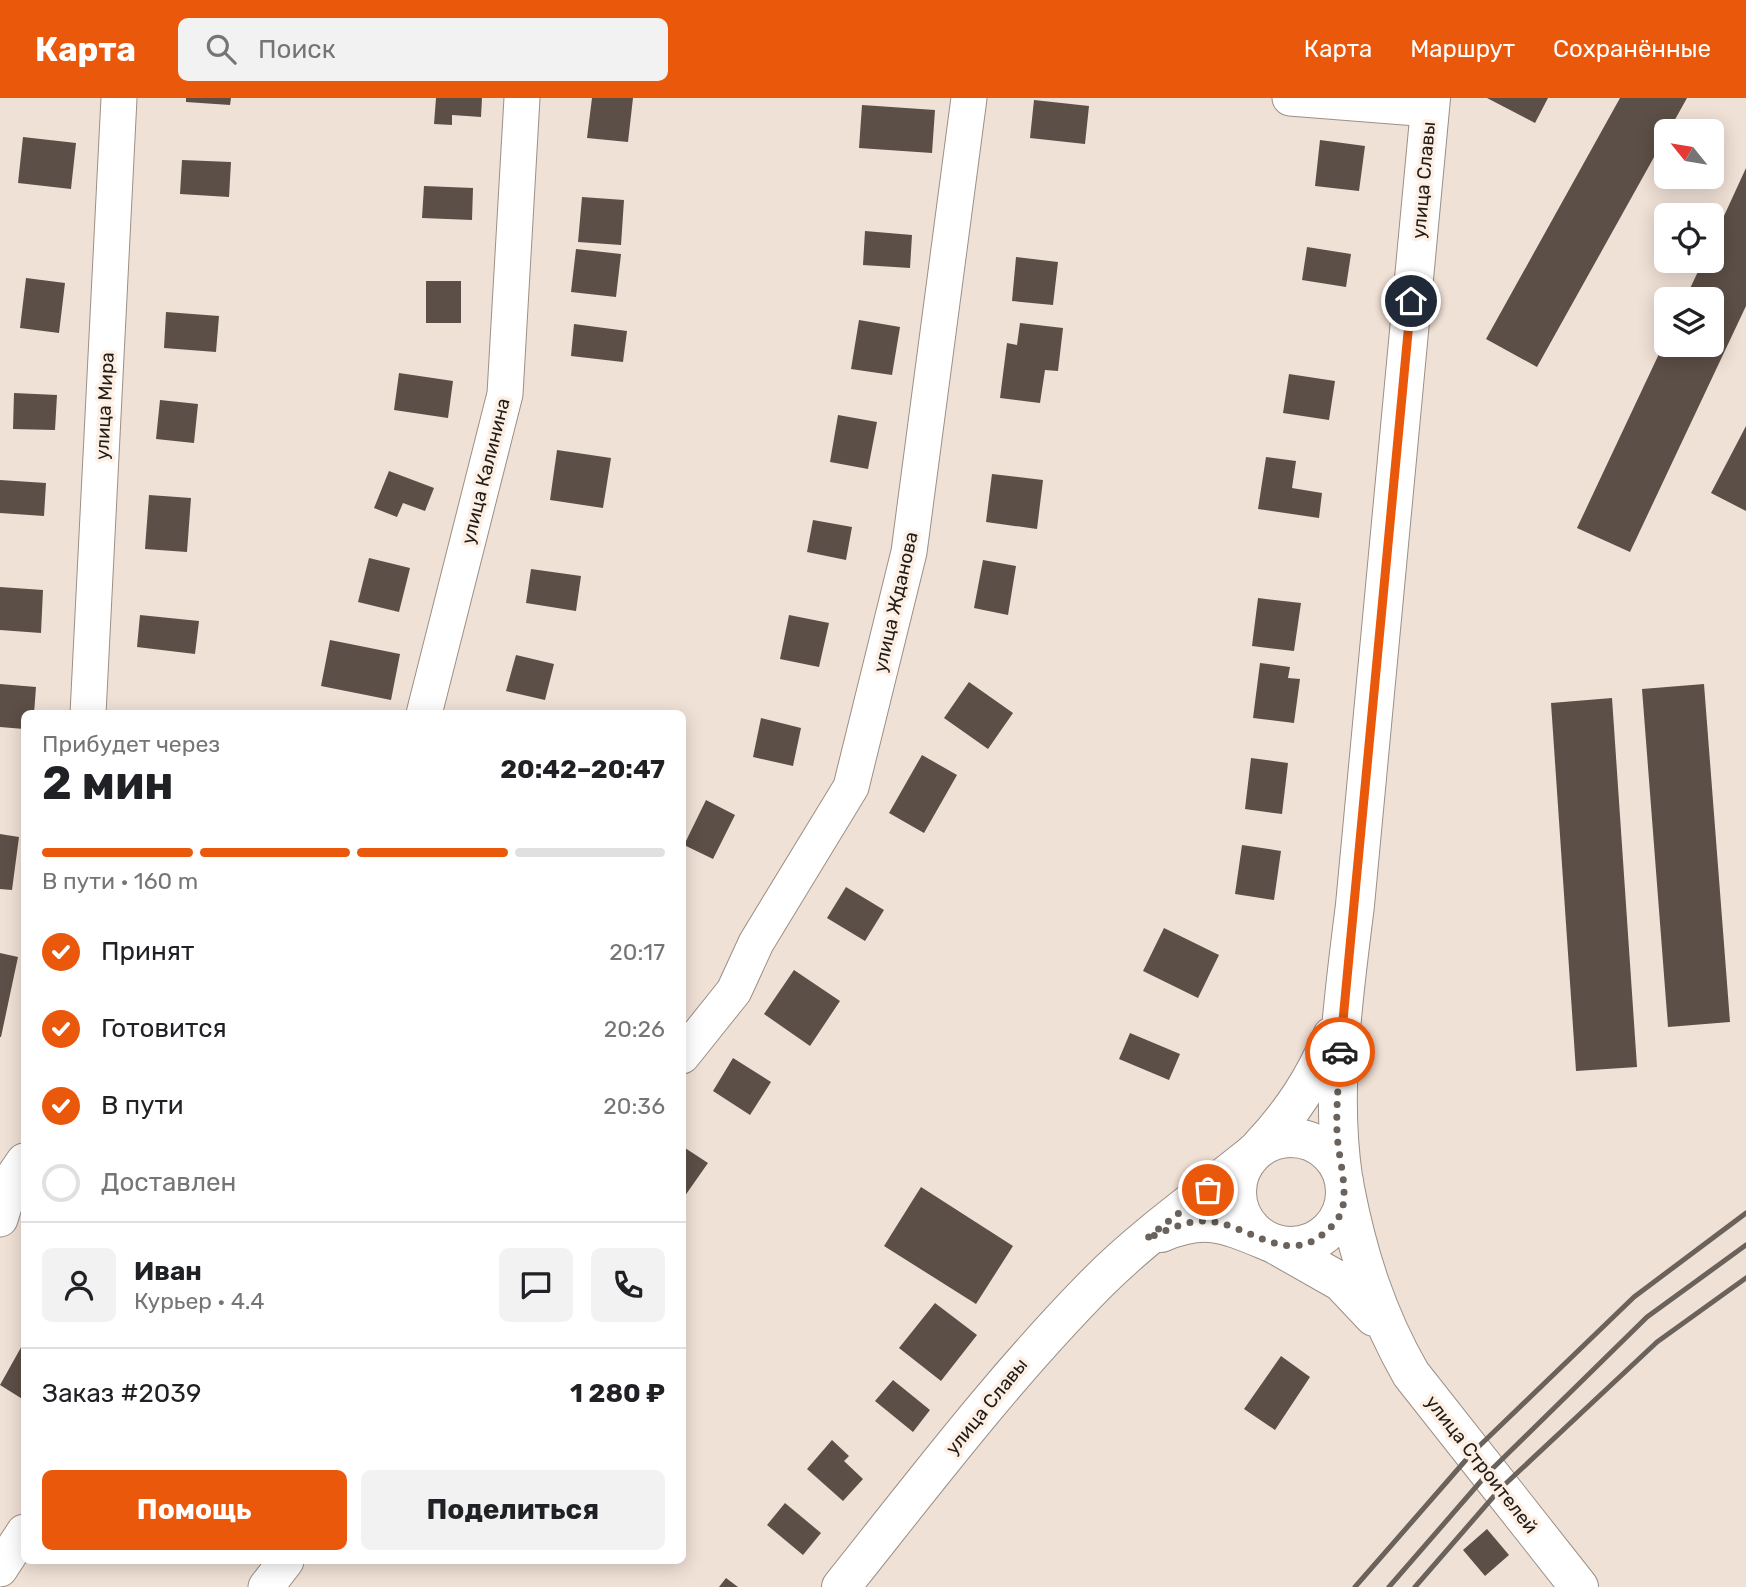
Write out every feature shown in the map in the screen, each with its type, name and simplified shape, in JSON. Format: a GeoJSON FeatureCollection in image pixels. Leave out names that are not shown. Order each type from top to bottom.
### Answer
{"type":"FeatureCollection","features":[{"type":"Feature","properties":{"kind":"main road","name":"улица Славы"},"geometry":{"type":"LineString","coordinates":[[1341,1014],[1355,905],[1430,104]]}},
{"type":"Feature","properties":{"kind":"main road"},"geometry":{"type":"LineString","coordinates":[[1254,1152],[1275,1140],[1292,1138],[1309,1141],[1324,1149],[1336,1161],[1344,1183],[1342,1209],[1332,1228],[1315,1241],[1295,1247],[1271,1243],[1244,1220],[1238,1204],[1238,1180],[1254,1152],[1290,1114],[1315,1077],[1341,1014]]}},
{"type":"Feature","properties":{"kind":"main road"},"geometry":{"type":"LineString","coordinates":[[1341,1014],[1337,1132],[1344,1183],[1355,1242],[1370,1291],[1391,1339]]}},
{"type":"Feature","properties":{"kind":"main road","name":"улица Славы"},"geometry":{"type":"LineString","coordinates":[[841,1587],[1013,1371],[1099,1280],[1254,1152]]}},
{"type":"Feature","properties":{"kind":"main road"},"geometry":{"type":"LineString","coordinates":[[1146,1239],[1177,1226],[1204,1221],[1225,1224],[1271,1243],[1342,1282],[1391,1339]]}},
{"type":"Feature","properties":{"kind":"main road","name":"улица Строителей"},"geometry":{"type":"LineString","coordinates":[[1391,1339],[1411,1374],[1578,1587]]}},
{"type":"Feature","properties":{"kind":"street","name":"улица Мира"},"geometry":{"type":"LineString","coordinates":[[88,710],[119,98]]}},
{"type":"Feature","properties":{"kind":"street","name":"улица Калинина"},"geometry":{"type":"LineString","coordinates":[[425,710],[505,394],[522,98]]}},
{"type":"Feature","properties":{"kind":"street","name":"улица Жданова"},"geometry":{"type":"LineString","coordinates":[[686,1051],[734,991],[756,943],[851,787],[909,552],[969,98]]}},
{"type":"Feature","properties":{"kind":"street"},"geometry":{"type":"LineString","coordinates":[[1290,98],[1430,104]]}},
{"type":"Feature","properties":{"kind":"street"},"geometry":{"type":"LineString","coordinates":[[0,1219],[13,1177],[21,1165]]}},
{"type":"Feature","properties":{"kind":"street"},"geometry":{"type":"LineString","coordinates":[[0,1569],[21,1537]]}},
{"type":"Feature","properties":{"kind":"street"},"geometry":{"type":"LineString","coordinates":[[266,1587],[284,1564]]}},
{"type":"Feature","properties":{"kind":"building"},"geometry":{"type":"Polygon","coordinates":[[[186,98],[231,98],[230,105],[186,102],[186,98]]]}},
{"type":"Feature","properties":{"kind":"building"},"geometry":{"type":"Polygon","coordinates":[[[436,98],[482,98],[481,117],[452,115],[452,125],[434,124],[436,98]]]}},
{"type":"Feature","properties":{"kind":"building"},"geometry":{"type":"Polygon","coordinates":[[[592,98],[633,98],[628,142],[587,138],[592,98]]]}},
{"type":"Feature","properties":{"kind":"building"},"geometry":{"type":"Polygon","coordinates":[[[1487,98],[1548,98],[1535,123],[1487,98]]]}},
{"type":"Feature","properties":{"kind":"building"},"geometry":{"type":"Polygon","coordinates":[[[1620,98],[1687,98],[1675,119],[1654,119],[1654,157],[1537,367],[1486,339],[1620,98]]]}},
{"type":"Feature","properties":{"kind":"building"},"geometry":{"type":"Polygon","coordinates":[[[1034,100],[1089,106],[1085,144],[1030,138],[1034,100]]]}},
{"type":"Feature","properties":{"kind":"building"},"geometry":{"type":"Polygon","coordinates":[[[862,105],[935,110],[932,153],[859,148],[862,105]]]}},
{"type":"Feature","properties":{"kind":"building"},"geometry":{"type":"Polygon","coordinates":[[[23,137],[76,143],[71,189],[18,183],[23,137]]]}},
{"type":"Feature","properties":{"kind":"building"},"geometry":{"type":"Polygon","coordinates":[[[1320,140],[1365,146],[1359,191],[1315,186],[1320,140]]]}},
{"type":"Feature","properties":{"kind":"building"},"geometry":{"type":"Polygon","coordinates":[[[182,160],[231,162],[229,197],[180,194],[182,160]]]}},
{"type":"Feature","properties":{"kind":"building"},"geometry":{"type":"Polygon","coordinates":[[[1746,168],[1746,306],[1724,353],[1724,287],[1691,287],[1697,273],[1724,273],[1724,216],[1746,168]]]}},
{"type":"Feature","properties":{"kind":"building"},"geometry":{"type":"Polygon","coordinates":[[[424,186],[473,188],[472,220],[422,218],[424,186]]]}},
{"type":"Feature","properties":{"kind":"building"},"geometry":{"type":"Polygon","coordinates":[[[582,197],[624,200],[621,245],[578,242],[582,197]]]}},
{"type":"Feature","properties":{"kind":"building"},"geometry":{"type":"Polygon","coordinates":[[[865,231],[912,235],[910,268],[863,265],[865,231]]]}},
{"type":"Feature","properties":{"kind":"building"},"geometry":{"type":"Polygon","coordinates":[[[1307,247],[1351,254],[1346,287],[1302,280],[1307,247]]]}},
{"type":"Feature","properties":{"kind":"building"},"geometry":{"type":"Polygon","coordinates":[[[576,249],[621,254],[616,297],[571,292],[576,249]]]}},
{"type":"Feature","properties":{"kind":"building"},"geometry":{"type":"Polygon","coordinates":[[[1016,257],[1058,262],[1053,305],[1012,301],[1016,257]]]}},
{"type":"Feature","properties":{"kind":"building"},"geometry":{"type":"Polygon","coordinates":[[[26,278],[65,283],[59,333],[20,328],[26,278]]]}},
{"type":"Feature","properties":{"kind":"building"},"geometry":{"type":"Polygon","coordinates":[[[426,281],[461,281],[461,323],[426,323],[426,281]]]}},
{"type":"Feature","properties":{"kind":"building"},"geometry":{"type":"Polygon","coordinates":[[[166,312],[219,316],[216,352],[164,348],[166,312]]]}},
{"type":"Feature","properties":{"kind":"building"},"geometry":{"type":"Polygon","coordinates":[[[859,320],[900,327],[892,375],[851,369],[859,320]]]}},
{"type":"Feature","properties":{"kind":"building"},"geometry":{"type":"Polygon","coordinates":[[[1020,323],[1063,328],[1058,371],[1045,370],[1040,403],[1000,398],[1007,343],[1017,345],[1020,323]]]}},
{"type":"Feature","properties":{"kind":"building"},"geometry":{"type":"Polygon","coordinates":[[[574,324],[627,331],[623,362],[571,356],[574,324]]]}},
{"type":"Feature","properties":{"kind":"building"},"geometry":{"type":"Polygon","coordinates":[[[1658,357],[1722,357],[1630,552],[1577,528],[1658,357]]]}},
{"type":"Feature","properties":{"kind":"building"},"geometry":{"type":"Polygon","coordinates":[[[399,373],[453,381],[448,418],[394,410],[399,373]]]}},
{"type":"Feature","properties":{"kind":"building"},"geometry":{"type":"Polygon","coordinates":[[[1289,374],[1335,381],[1329,420],[1283,413],[1289,374]]]}},
{"type":"Feature","properties":{"kind":"building"},"geometry":{"type":"Polygon","coordinates":[[[14,393],[57,395],[55,430],[13,429],[14,393]]]}},
{"type":"Feature","properties":{"kind":"building"},"geometry":{"type":"Polygon","coordinates":[[[160,400],[198,404],[194,443],[156,439],[160,400]]]}},
{"type":"Feature","properties":{"kind":"building"},"geometry":{"type":"Polygon","coordinates":[[[838,415],[877,422],[868,469],[830,462],[838,415]]]}},
{"type":"Feature","properties":{"kind":"building"},"geometry":{"type":"Polygon","coordinates":[[[1746,426],[1746,511],[1711,493],[1746,426]]]}},
{"type":"Feature","properties":{"kind":"building"},"geometry":{"type":"Polygon","coordinates":[[[557,450],[611,458],[603,508],[550,500],[557,450]]]}},
{"type":"Feature","properties":{"kind":"building"},"geometry":{"type":"Polygon","coordinates":[[[1266,457],[1296,461],[1292,488],[1322,493],[1319,518],[1258,509],[1266,457]]]}},
{"type":"Feature","properties":{"kind":"building"},"geometry":{"type":"Polygon","coordinates":[[[389,471],[434,488],[425,511],[403,503],[397,517],[374,508],[389,471]]]}},
{"type":"Feature","properties":{"kind":"building"},"geometry":{"type":"Polygon","coordinates":[[[992,474],[1043,480],[1037,529],[986,522],[992,474]]]}},
{"type":"Feature","properties":{"kind":"building"},"geometry":{"type":"Polygon","coordinates":[[[0,480],[46,483],[44,516],[0,513],[0,480]]]}},
{"type":"Feature","properties":{"kind":"building"},"geometry":{"type":"Polygon","coordinates":[[[149,495],[191,498],[187,552],[145,549],[149,495]]]}},
{"type":"Feature","properties":{"kind":"building"},"geometry":{"type":"Polygon","coordinates":[[[813,520],[852,527],[846,560],[807,552],[813,520]]]}},
{"type":"Feature","properties":{"kind":"building"},"geometry":{"type":"Polygon","coordinates":[[[369,558],[410,568],[399,612],[358,602],[369,558]]]}},
{"type":"Feature","properties":{"kind":"building"},"geometry":{"type":"Polygon","coordinates":[[[983,560],[1016,566],[1008,615],[974,608],[983,560]]]}},
{"type":"Feature","properties":{"kind":"building"},"geometry":{"type":"Polygon","coordinates":[[[531,569],[581,576],[576,611],[526,603],[531,569]]]}},
{"type":"Feature","properties":{"kind":"building"},"geometry":{"type":"Polygon","coordinates":[[[0,587],[43,590],[41,633],[0,630],[0,587]]]}},
{"type":"Feature","properties":{"kind":"building"},"geometry":{"type":"Polygon","coordinates":[[[1258,598],[1301,603],[1294,651],[1252,646],[1258,598]]]}},
{"type":"Feature","properties":{"kind":"building"},"geometry":{"type":"Polygon","coordinates":[[[140,615],[199,621],[195,654],[137,647],[140,615]]]}},
{"type":"Feature","properties":{"kind":"building"},"geometry":{"type":"Polygon","coordinates":[[[789,615],[829,623],[819,667],[780,659],[789,615]]]}},
{"type":"Feature","properties":{"kind":"building"},"geometry":{"type":"Polygon","coordinates":[[[330,640],[400,654],[391,700],[321,686],[330,640]]]}},
{"type":"Feature","properties":{"kind":"building"},"geometry":{"type":"Polygon","coordinates":[[[516,655],[554,664],[545,700],[506,691],[516,655]]]}},
{"type":"Feature","properties":{"kind":"building"},"geometry":{"type":"Polygon","coordinates":[[[1260,663],[1290,667],[1288,678],[1300,679],[1294,723],[1253,718],[1260,663]]]}},
{"type":"Feature","properties":{"kind":"building"},"geometry":{"type":"Polygon","coordinates":[[[969,682],[1013,713],[988,749],[944,718],[969,682]]]}},
{"type":"Feature","properties":{"kind":"building"},"geometry":{"type":"Polygon","coordinates":[[[0,684],[36,687],[34,710],[21,710],[21,729],[0,727],[0,684]]]}},
{"type":"Feature","properties":{"kind":"building"},"geometry":{"type":"Polygon","coordinates":[[[1704,684],[1730,1022],[1668,1027],[1642,689],[1704,684]]]}},
{"type":"Feature","properties":{"kind":"building"},"geometry":{"type":"Polygon","coordinates":[[[1612,698],[1637,1067],[1576,1071],[1551,703],[1612,698]]]}},
{"type":"Feature","properties":{"kind":"building"},"geometry":{"type":"Polygon","coordinates":[[[761,718],[801,728],[793,766],[753,757],[761,718]]]}},
{"type":"Feature","properties":{"kind":"building"},"geometry":{"type":"Polygon","coordinates":[[[922,755],[957,775],[924,833],[889,813],[922,755]]]}},
{"type":"Feature","properties":{"kind":"building"},"geometry":{"type":"Polygon","coordinates":[[[1251,758],[1288,763],[1282,814],[1245,809],[1251,758]]]}},
{"type":"Feature","properties":{"kind":"building"},"geometry":{"type":"Polygon","coordinates":[[[706,800],[735,815],[713,859],[686,846],[706,800]]]}},
{"type":"Feature","properties":{"kind":"building"},"geometry":{"type":"Polygon","coordinates":[[[0,834],[19,837],[12,890],[0,889],[0,834]]]}},
{"type":"Feature","properties":{"kind":"building"},"geometry":{"type":"Polygon","coordinates":[[[1242,845],[1281,851],[1274,900],[1235,894],[1242,845]]]}},
{"type":"Feature","properties":{"kind":"building"},"geometry":{"type":"Polygon","coordinates":[[[846,887],[884,910],[865,941],[827,918],[846,887]]]}},
{"type":"Feature","properties":{"kind":"building"},"geometry":{"type":"Polygon","coordinates":[[[1164,928],[1219,955],[1198,998],[1143,971],[1164,928]]]}},
{"type":"Feature","properties":{"kind":"building"},"geometry":{"type":"Polygon","coordinates":[[[0,953],[18,957],[1,1037],[0,1037],[0,953]]]}},
{"type":"Feature","properties":{"kind":"building"},"geometry":{"type":"Polygon","coordinates":[[[794,970],[840,1001],[810,1046],[764,1014],[794,970]]]}},
{"type":"Feature","properties":{"kind":"building"},"geometry":{"type":"Polygon","coordinates":[[[1130,1033],[1180,1054],[1169,1080],[1119,1059],[1130,1033]]]}},
{"type":"Feature","properties":{"kind":"building"},"geometry":{"type":"Polygon","coordinates":[[[733,1058],[771,1082],[750,1115],[713,1091],[733,1058]]]}},
{"type":"Feature","properties":{"kind":"building"},"geometry":{"type":"Polygon","coordinates":[[[686,1149],[708,1163],[686,1194],[686,1149]]]}},
{"type":"Feature","properties":{"kind":"building"},"geometry":{"type":"Polygon","coordinates":[[[921,1187],[1013,1246],[976,1304],[884,1246],[921,1187]]]}},
{"type":"Feature","properties":{"kind":"building"},"geometry":{"type":"Polygon","coordinates":[[[935,1303],[977,1335],[941,1381],[899,1348],[935,1303]]]}},
{"type":"Feature","properties":{"kind":"building"},"geometry":{"type":"Polygon","coordinates":[[[21,1347],[21,1398],[0,1385],[21,1347]]]}},
{"type":"Feature","properties":{"kind":"building"},"geometry":{"type":"Polygon","coordinates":[[[1281,1356],[1310,1377],[1275,1430],[1244,1409],[1281,1356]]]}},
{"type":"Feature","properties":{"kind":"building"},"geometry":{"type":"Polygon","coordinates":[[[893,1380],[930,1410],[913,1432],[875,1401],[893,1380]]]}},
{"type":"Feature","properties":{"kind":"building"},"geometry":{"type":"Polygon","coordinates":[[[832,1440],[849,1456],[844,1461],[863,1479],[843,1501],[807,1469],[832,1440]]]}},
{"type":"Feature","properties":{"kind":"building"},"geometry":{"type":"Polygon","coordinates":[[[785,1503],[821,1533],[803,1555],[767,1525],[785,1503]]]}},
{"type":"Feature","properties":{"kind":"building"},"geometry":{"type":"Polygon","coordinates":[[[1487,1529],[1509,1555],[1485,1576],[1463,1550],[1487,1529]]]}},
{"type":"Feature","properties":{"kind":"building"},"geometry":{"type":"Polygon","coordinates":[[[726,1578],[738,1587],[719,1587],[726,1578]]]}},
{"type":"Feature","properties":{"kind":"railway"},"geometry":{"type":"LineString","coordinates":[[1355,1587],[1472,1453],[1634,1297],[1746,1213]]}},
{"type":"Feature","properties":{"kind":"railway"},"geometry":{"type":"LineString","coordinates":[[1389,1587],[1488,1473],[1647,1317],[1746,1245]]}},
{"type":"Feature","properties":{"kind":"railway"},"geometry":{"type":"LineString","coordinates":[[1415,1587],[1501,1488],[1657,1342],[1746,1278]]}},
{"type":"Feature","properties":{"kind":"way so far"},"geometry":{"type":"LineString","coordinates":[[1208,1190],[1146,1239],[1177,1226],[1204,1221],[1225,1224],[1274,1244],[1295,1247],[1315,1241],[1332,1228],[1342,1209],[1345,1188],[1337,1132],[1340,1052]]}},
{"type":"Feature","properties":{"kind":"route"},"geometry":{"type":"LineString","coordinates":[[1340,1052],[1341,1014],[1355,905],[1411,301]]}}]}
